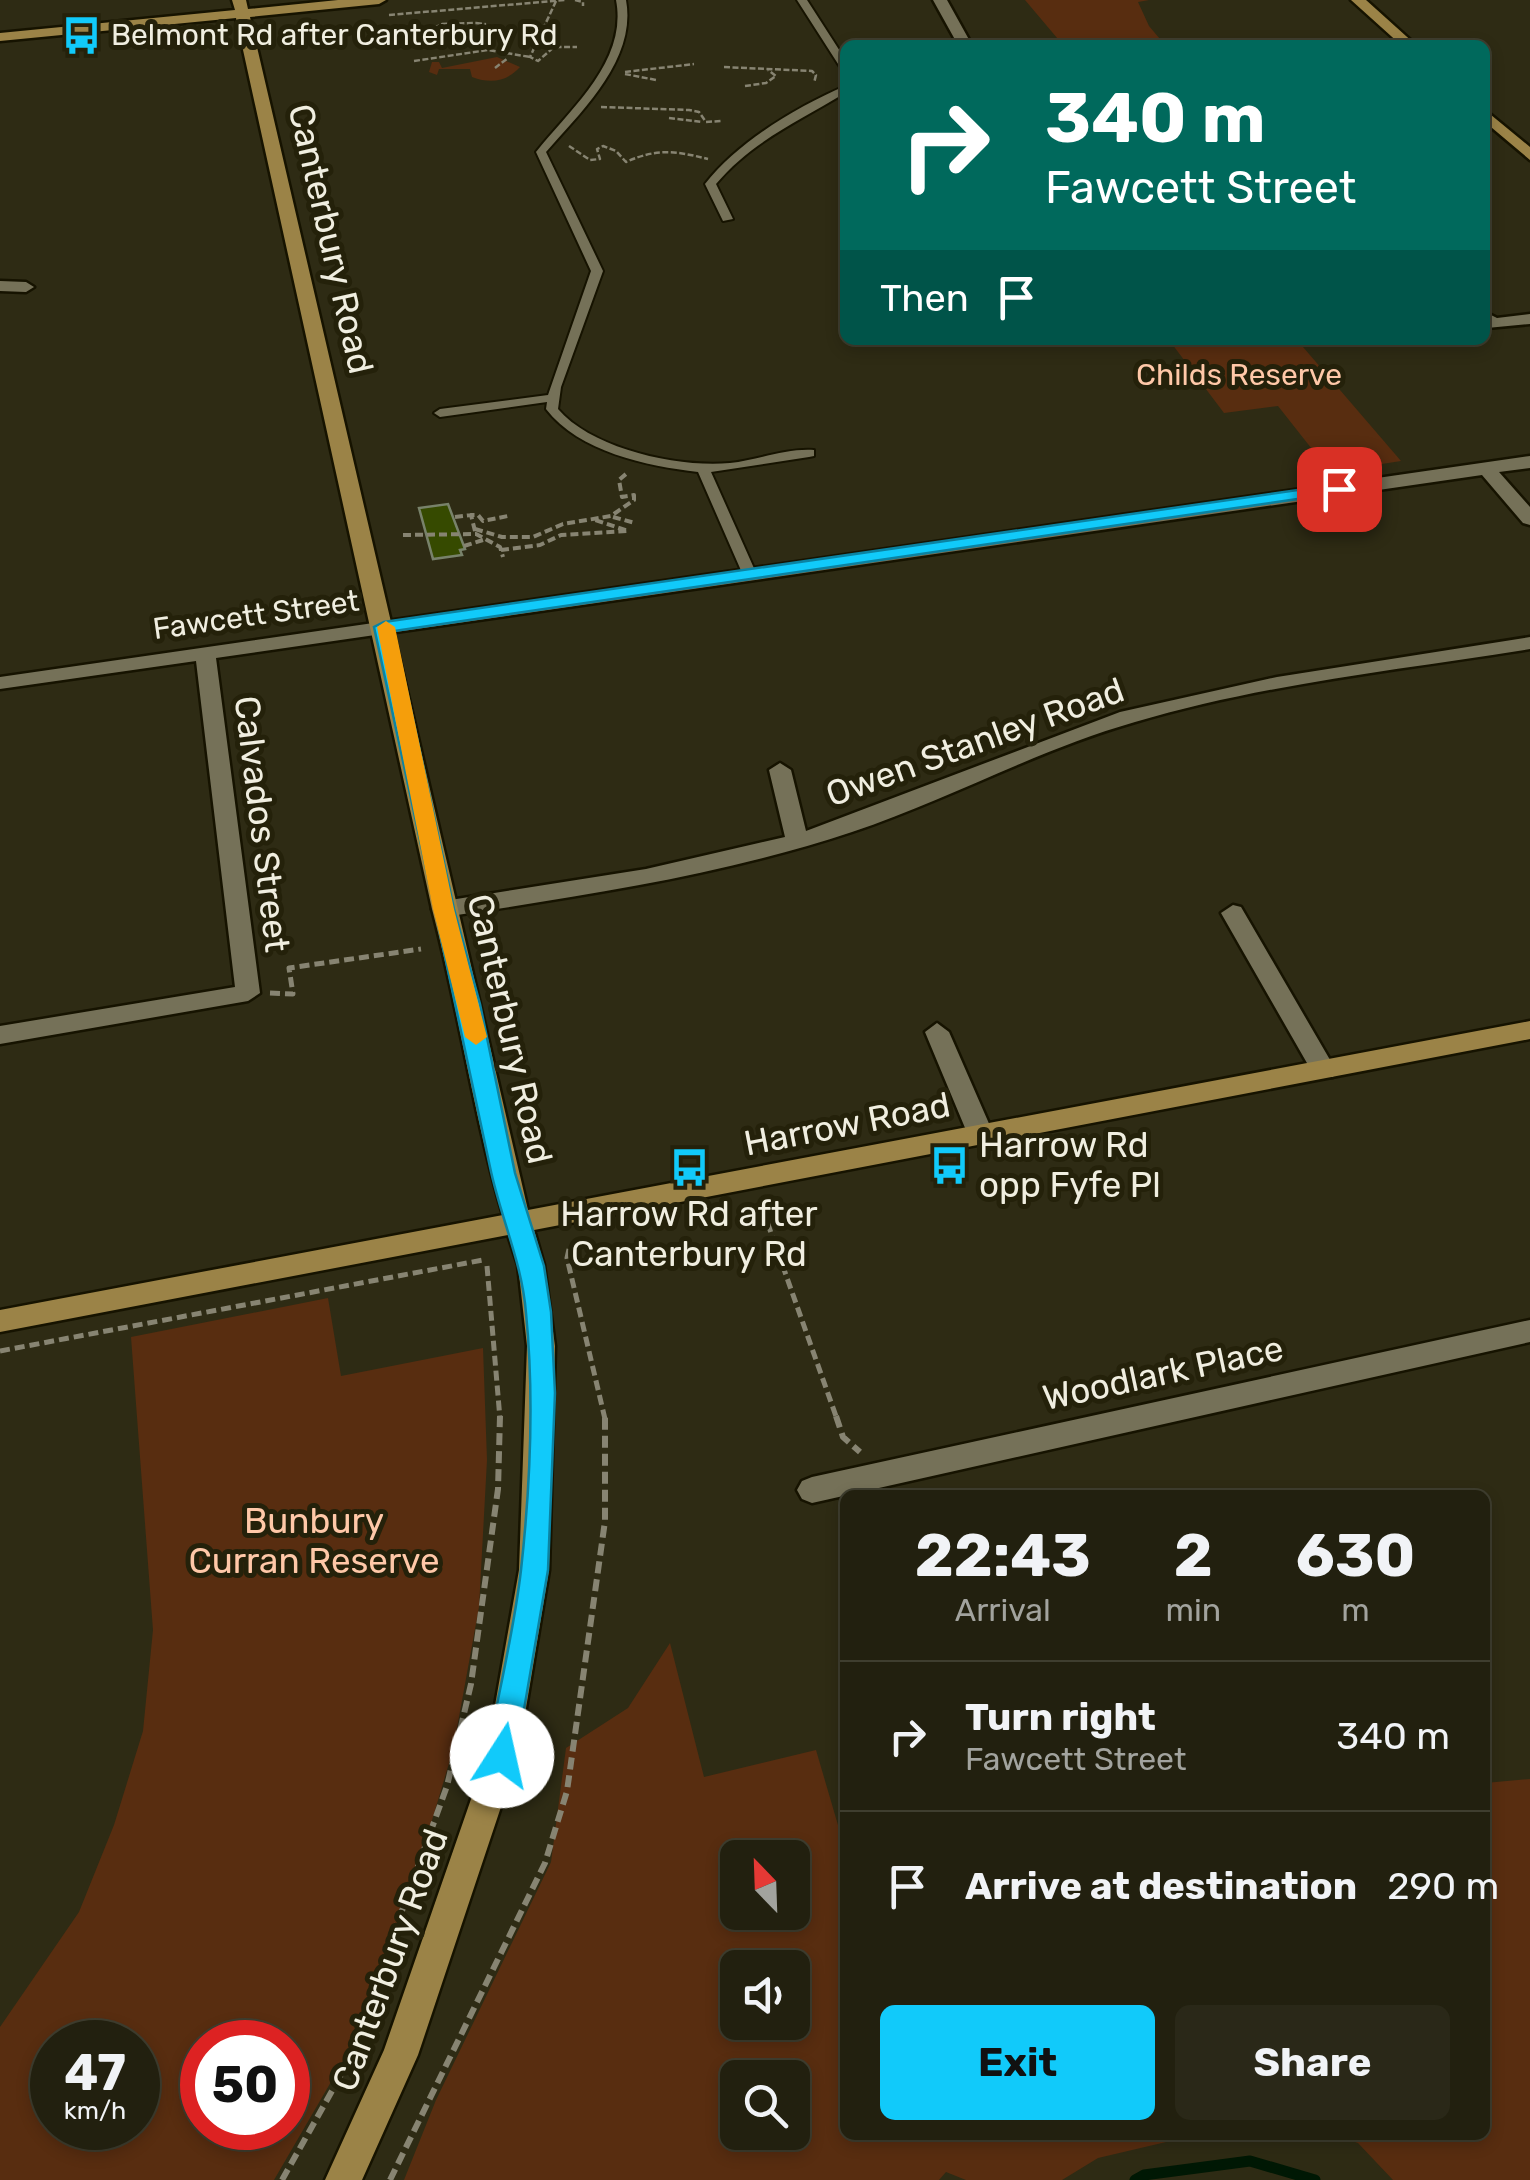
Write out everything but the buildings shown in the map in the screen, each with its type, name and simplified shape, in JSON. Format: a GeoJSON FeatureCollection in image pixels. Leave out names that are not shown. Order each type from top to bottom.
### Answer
{"type":"FeatureCollection","features":[{"type":"Feature","properties":{"kind":"main road"},"geometry":{"type":"LineString","coordinates":[[0,37],[241,7],[379,0]]}},
{"type":"Feature","properties":{"kind":"main road"},"geometry":{"type":"LineString","coordinates":[[1358,0],[1403,40]]}},
{"type":"Feature","properties":{"kind":"main road","name":"Canterbury Road"},"geometry":{"type":"LineString","coordinates":[[241,7],[384,627],[444,909],[469,1004],[503,1173],[532,1266],[539,1312],[542,1393],[534,1570],[505,1738],[400,2055],[343,2180]]}},
{"type":"Feature","properties":{"kind":"main road"},"geometry":{"type":"LineString","coordinates":[[1490,119],[1530,155]]}},
{"type":"Feature","properties":{"kind":"main road","name":"Harrow Road"},"geometry":{"type":"LineString","coordinates":[[0,1320],[1530,1030]]}},
{"type":"Feature","properties":{"kind":"street"},"geometry":{"type":"LineString","coordinates":[[940,0],[962,40]]}},
{"type":"Feature","properties":{"kind":"street"},"geometry":{"type":"LineString","coordinates":[[0,286],[26,287]]}},
{"type":"Feature","properties":{"kind":"street"},"geometry":{"type":"LineString","coordinates":[[1490,322],[1530,319]]}},
{"type":"Feature","properties":{"kind":"street","name":"Fawcett Street"},"geometry":{"type":"LineString","coordinates":[[0,682],[1530,462]]}},
{"type":"Feature","properties":{"kind":"street"},"geometry":{"type":"LineString","coordinates":[[1486,468],[1530,519]]}},
{"type":"Feature","properties":{"kind":"street","name":"Owen Stanley Road"},"geometry":{"type":"LineString","coordinates":[[444,909],[625,880],[797,841],[847,826],[1123,718],[1206,697],[1530,643]]}},
{"type":"Feature","properties":{"kind":"street","name":"Calvados Street"},"geometry":{"type":"LineString","coordinates":[[0,1035],[248,992],[205,653]]}},
{"type":"Feature","properties":{"kind":"street"},"geometry":{"type":"LineString","coordinates":[[780,770],[797,841]]}},
{"type":"Feature","properties":{"kind":"street"},"geometry":{"type":"LineString","coordinates":[[1234,914],[1324,1071]]}},
{"type":"Feature","properties":{"kind":"street"},"geometry":{"type":"LineString","coordinates":[[937,1032],[981,1135]]}},
{"type":"Feature","properties":{"kind":"street","name":"Woodlark Place"},"geometry":{"type":"LineString","coordinates":[[812,1490],[1530,1331]]}},
{"type":"Feature","properties":{"kind":"lane"},"geometry":{"type":"LineString","coordinates":[[621,0],[624,28],[612,62],[542,152],[597,272],[552,398],[556,416],[581,435],[664,462],[702,468],[809,453]]}},
{"type":"Feature","properties":{"kind":"lane"},"geometry":{"type":"LineString","coordinates":[[802,0],[840,59]]}},
{"type":"Feature","properties":{"kind":"lane"},"geometry":{"type":"LineString","coordinates":[[727,219],[710,184],[715,178],[751,142],[840,92]]}},
{"type":"Feature","properties":{"kind":"lane"},"geometry":{"type":"LineString","coordinates":[[440,414],[552,398]]}},
{"type":"Feature","properties":{"kind":"lane"},"geometry":{"type":"LineString","coordinates":[[702,468],[750,575]]}},
{"type":"Feature","properties":{"kind":"path"},"geometry":{"type":"LineString","coordinates":[[375,16],[565,0]]}},
{"type":"Feature","properties":{"kind":"path"},"geometry":{"type":"LineString","coordinates":[[575,0],[583,2],[583,6]]}},
{"type":"Feature","properties":{"kind":"path"},"geometry":{"type":"LineString","coordinates":[[530,58],[540,47],[546,14],[556,1]]}},
{"type":"Feature","properties":{"kind":"path"},"geometry":{"type":"LineString","coordinates":[[448,35],[454,24]]}},
{"type":"Feature","properties":{"kind":"path"},"geometry":{"type":"LineString","coordinates":[[405,32],[432,31],[454,24],[486,26],[483,35],[432,31]]}},
{"type":"Feature","properties":{"kind":"path"},"geometry":{"type":"LineString","coordinates":[[466,25],[476,31],[466,35]]}},
{"type":"Feature","properties":{"kind":"path"},"geometry":{"type":"LineString","coordinates":[[414,60],[436,53],[500,50],[538,61],[554,47],[577,47]]}},
{"type":"Feature","properties":{"kind":"path"},"geometry":{"type":"LineString","coordinates":[[495,68],[508,58]]}},
{"type":"Feature","properties":{"kind":"path"},"geometry":{"type":"LineString","coordinates":[[602,75],[694,64]]}},
{"type":"Feature","properties":{"kind":"path"},"geometry":{"type":"LineString","coordinates":[[724,67],[812,72],[816,74],[814,83]]}},
{"type":"Feature","properties":{"kind":"path"},"geometry":{"type":"LineString","coordinates":[[745,86],[771,81],[775,74],[765,69]]}},
{"type":"Feature","properties":{"kind":"path"},"geometry":{"type":"LineString","coordinates":[[602,75],[636,74],[656,80]]}},
{"type":"Feature","properties":{"kind":"path"},"geometry":{"type":"LineString","coordinates":[[578,105],[635,111],[696,110],[705,122]]}},
{"type":"Feature","properties":{"kind":"path"},"geometry":{"type":"LineString","coordinates":[[669,118],[721,121]]}},
{"type":"Feature","properties":{"kind":"path"},"geometry":{"type":"LineString","coordinates":[[556,133],[587,160],[600,159],[597,148],[604,146],[616,150],[626,162],[650,150],[702,155],[707,161],[696,172],[715,178]]}},
{"type":"Feature","properties":{"kind":"path"},"geometry":{"type":"LineString","coordinates":[[403,535],[475,532],[514,538],[546,533],[560,524],[614,517],[624,512],[635,497],[622,497],[619,480],[626,474]]}},
{"type":"Feature","properties":{"kind":"path"},"geometry":{"type":"LineString","coordinates":[[455,518],[478,514],[483,521],[508,516]]}},
{"type":"Feature","properties":{"kind":"path"},"geometry":{"type":"LineString","coordinates":[[470,515],[475,532],[502,554],[560,536],[628,531],[595,520]]}},
{"type":"Feature","properties":{"kind":"path"},"geometry":{"type":"LineString","coordinates":[[614,517],[635,523]]}},
{"type":"Feature","properties":{"kind":"path"},"geometry":{"type":"LineString","coordinates":[[598,532],[600,540]]}},
{"type":"Feature","properties":{"kind":"path"},"geometry":{"type":"LineString","coordinates":[[546,533],[548,541]]}},
{"type":"Feature","properties":{"kind":"path"},"geometry":{"type":"LineString","coordinates":[[464,546],[483,540]]}},
{"type":"Feature","properties":{"kind":"path"},"geometry":{"type":"LineString","coordinates":[[248,992],[293,994],[289,968],[421,949]]}},
{"type":"Feature","properties":{"kind":"path"},"geometry":{"type":"LineString","coordinates":[[773,1174],[781,1198],[764,1213],[844,1438],[883,1472]]}},
{"type":"Feature","properties":{"kind":"path"},"geometry":{"type":"LineString","coordinates":[[390,2180],[545,1862],[567,1791],[605,1521],[606,1422],[568,1249]]}},
{"type":"Feature","properties":{"kind":"path"},"geometry":{"type":"LineString","coordinates":[[0,1352],[485,1263],[500,1406],[498,1488],[471,1684],[446,1786],[346,2066],[282,2180]]}},
{"type":"Feature","properties":{"kind":"green space"},"geometry":{"type":"Polygon","coordinates":[[[1025,0],[1149,0],[1138,2],[1161,40],[1059,40],[1025,0]]]}},
{"type":"Feature","properties":{"kind":"green space"},"geometry":{"type":"Polygon","coordinates":[[[497,57],[520,67],[504,79],[492,81],[472,77],[470,69],[439,69],[437,75],[429,72],[432,62],[439,62],[442,68],[497,57]]]}},
{"type":"Feature","properties":{"kind":"green space","name":"Childs Reserve"},"geometry":{"type":"Polygon","coordinates":[[[1173,345],[1301,345],[1401,461],[1330,472],[1278,406],[1224,413],[1173,345]]]}},
{"type":"Feature","properties":{"kind":"green space","name":"Bunbury Curran Reserve"},"geometry":{"type":"Polygon","coordinates":[[[328,1298],[341,1376],[483,1348],[487,1460],[479,1607],[453,1750],[378,2001],[310,2118],[310,2020],[180,2020],[180,2150],[291,2150],[274,2180],[0,2180],[0,2027],[79,1912],[114,1825],[143,1731],[153,1630],[131,1337],[328,1298]]]}},
{"type":"Feature","properties":{"kind":"green space"},"geometry":{"type":"Polygon","coordinates":[[[670,1643],[704,1777],[816,1750],[840,1832],[840,2140],[1175,2140],[1098,2158],[1062,2180],[966,2180],[946,2172],[939,2180],[404,2180],[436,2100],[551,1862],[566,1748],[628,1708],[670,1643]]]}},
{"type":"Feature","properties":{"kind":"green space"},"geometry":{"type":"Polygon","coordinates":[[[1530,1779],[1530,2180],[1393,2180],[1358,2143],[1349,2140],[1490,2140],[1490,1783],[1530,1779]]]}},
{"type":"Feature","properties":{"kind":"waterway"},"geometry":{"type":"LineString","coordinates":[[1135,2180],[1144,2175],[1250,2161],[1315,2180]]}},
{"type":"Feature","properties":{"kind":"slow traffic"},"geometry":{"type":"LineString","coordinates":[[386,627],[444,909],[476,1037]]}},
{"type":"Feature","properties":{"kind":"place","name":"Belmont Rd after Canterbury Rd"},"geometry":{"type":"Point","coordinates":[81,35]}},
{"type":"Feature","properties":{"kind":"place","name":"Harrow Rd opp Fyfe Pl"},"geometry":{"type":"Point","coordinates":[949,1165]}},
{"type":"Feature","properties":{"kind":"place","name":"Harrow Rd after Canterbury Rd"},"geometry":{"type":"Point","coordinates":[689,1167]}},
{"type":"Feature","properties":{"kind":"route"},"geometry":{"type":"LineString","coordinates":[[502,1756],[534,1570],[542,1393],[539,1312],[532,1266],[503,1173],[384,627],[1339,489]]}}]}
